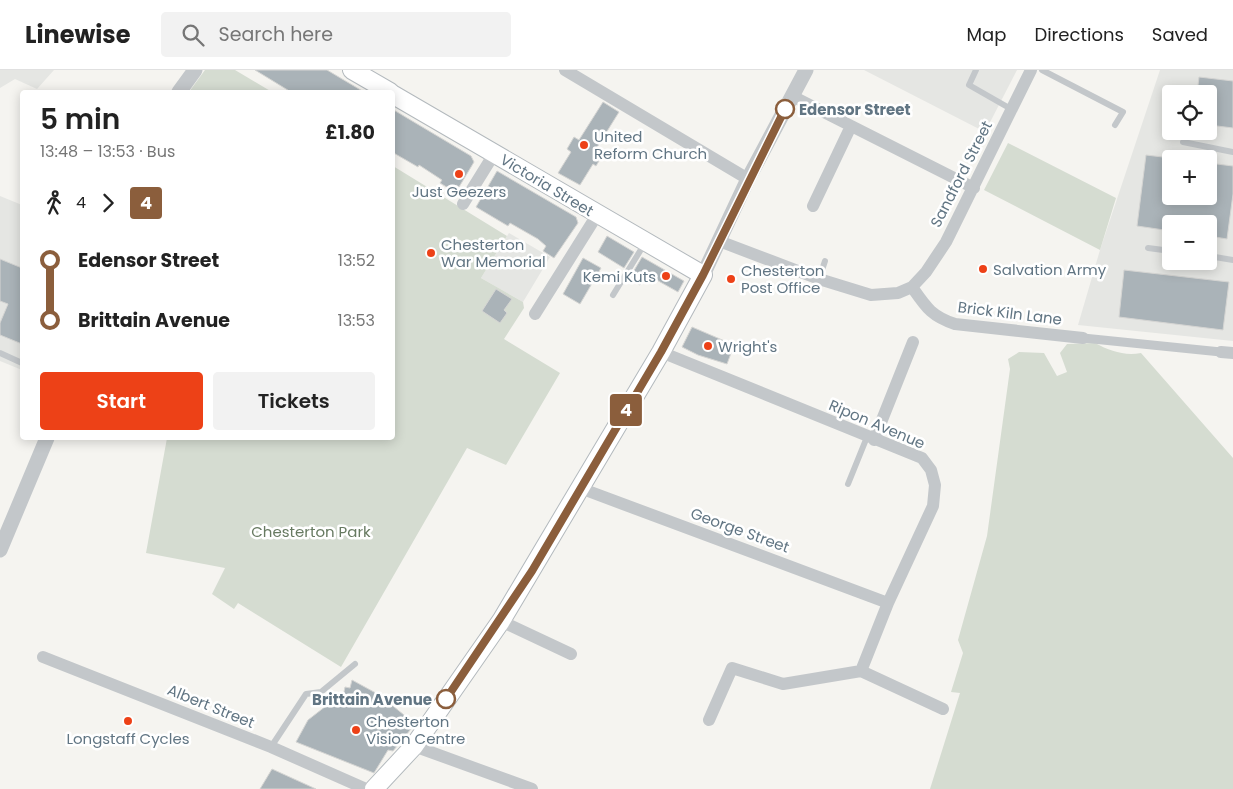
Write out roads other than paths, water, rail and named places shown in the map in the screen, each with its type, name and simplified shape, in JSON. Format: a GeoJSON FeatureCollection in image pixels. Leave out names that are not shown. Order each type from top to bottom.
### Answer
{"type":"FeatureCollection","features":[{"type":"Feature","properties":{"kind":"main road","name":"Victoria Street"},"geometry":{"type":"LineString","coordinates":[[357,71],[386,90]]}},
{"type":"Feature","properties":{"kind":"main road","name":"Victoria Street"},"geometry":{"type":"LineString","coordinates":[[395,95],[597,215],[703,275]]}},
{"type":"Feature","properties":{"kind":"main road"},"geometry":{"type":"LineString","coordinates":[[374,789],[414,746],[501,622],[661,352],[703,275]]}},
{"type":"Feature","properties":{"kind":"street"},"geometry":{"type":"LineString","coordinates":[[180,90],[195,70]]}},
{"type":"Feature","properties":{"kind":"street"},"geometry":{"type":"LineString","coordinates":[[565,70],[748,179]]}},
{"type":"Feature","properties":{"kind":"street"},"geometry":{"type":"LineString","coordinates":[[703,275],[748,179],[806,70]]}},
{"type":"Feature","properties":{"kind":"street","name":"Sandford Street"},"geometry":{"type":"LineString","coordinates":[[912,287],[926,272],[946,242],[1031,70]]}},
{"type":"Feature","properties":{"kind":"street"},"geometry":{"type":"LineString","coordinates":[[792,96],[974,188]]}},
{"type":"Feature","properties":{"kind":"street"},"geometry":{"type":"LineString","coordinates":[[813,206],[851,126]]}},
{"type":"Feature","properties":{"kind":"street"},"geometry":{"type":"LineString","coordinates":[[463,204],[494,154]]}},
{"type":"Feature","properties":{"kind":"street"},"geometry":{"type":"LineString","coordinates":[[535,314],[597,215]]}},
{"type":"Feature","properties":{"kind":"street"},"geometry":{"type":"LineString","coordinates":[[719,241],[819,279],[871,295],[898,293],[912,287]]}},
{"type":"Feature","properties":{"kind":"street","name":"Brick Kiln Lane"},"geometry":{"type":"LineString","coordinates":[[912,287],[925,307],[938,318],[955,324],[1083,338]]}},
{"type":"Feature","properties":{"kind":"street"},"geometry":{"type":"LineString","coordinates":[[1083,338],[1227,352]]}},
{"type":"Feature","properties":{"kind":"street"},"geometry":{"type":"LineString","coordinates":[[870,438],[913,342]]}},
{"type":"Feature","properties":{"kind":"street","name":"Ripon Avenue"},"geometry":{"type":"LineString","coordinates":[[661,352],[922,458],[931,470],[935,485],[933,506],[888,602],[861,671]]}},
{"type":"Feature","properties":{"kind":"street"},"geometry":{"type":"LineString","coordinates":[[0,550],[46,440]]}},
{"type":"Feature","properties":{"kind":"street","name":"George Street"},"geometry":{"type":"LineString","coordinates":[[580,488],[888,602]]}},
{"type":"Feature","properties":{"kind":"street"},"geometry":{"type":"LineString","coordinates":[[501,622],[571,654]]}},
{"type":"Feature","properties":{"kind":"street","name":"Albert Street"},"geometry":{"type":"LineString","coordinates":[[43,657],[271,747],[366,789]]}},
{"type":"Feature","properties":{"kind":"street"},"geometry":{"type":"LineString","coordinates":[[709,720],[732,668],[783,684],[861,671],[943,709]]}},
{"type":"Feature","properties":{"kind":"street"},"geometry":{"type":"LineString","coordinates":[[414,746],[532,789]]}},
{"type":"Feature","properties":{"kind":"lane"},"geometry":{"type":"LineString","coordinates":[[976,70],[969,85],[1012,110]]}},
{"type":"Feature","properties":{"kind":"lane"},"geometry":{"type":"LineString","coordinates":[[1042,70],[1123,112],[1115,125]]}},
{"type":"Feature","properties":{"kind":"lane"},"geometry":{"type":"LineString","coordinates":[[1183,142],[1233,152]]}},
{"type":"Feature","properties":{"kind":"lane"},"geometry":{"type":"LineString","coordinates":[[612,295],[646,242]]}},
{"type":"Feature","properties":{"kind":"lane"},"geometry":{"type":"LineString","coordinates":[[1148,248],[1162,250]]}},
{"type":"Feature","properties":{"kind":"lane"},"geometry":{"type":"LineString","coordinates":[[1217,257],[1233,260]]}},
{"type":"Feature","properties":{"kind":"lane"},"geometry":{"type":"LineString","coordinates":[[819,279],[825,261]]}},
{"type":"Feature","properties":{"kind":"lane"},"geometry":{"type":"LineString","coordinates":[[0,353],[20,361]]}},
{"type":"Feature","properties":{"kind":"lane"},"geometry":{"type":"LineString","coordinates":[[848,484],[870,438]]}},
{"type":"Feature","properties":{"kind":"lane"},"geometry":{"type":"LineString","coordinates":[[271,747],[306,694],[321,692],[355,664]]}},
{"type":"Feature","properties":{"kind":"place","name":"Edensor Street"},"geometry":{"type":"Point","coordinates":[785,109]}},
{"type":"Feature","properties":{"kind":"place","name":"United Reform Church"},"geometry":{"type":"Point","coordinates":[584,145]}},
{"type":"Feature","properties":{"kind":"place","name":"Just Geezers"},"geometry":{"type":"Point","coordinates":[459,174]}},
{"type":"Feature","properties":{"kind":"place","name":"Chesterton War Memorial"},"geometry":{"type":"Point","coordinates":[431,253]}},
{"type":"Feature","properties":{"kind":"place","name":"Salvation Army"},"geometry":{"type":"Point","coordinates":[983,269]}},
{"type":"Feature","properties":{"kind":"place","name":"Kemi Kuts"},"geometry":{"type":"Point","coordinates":[666,276]}},
{"type":"Feature","properties":{"kind":"place","name":"Chesterton Post Office"},"geometry":{"type":"Point","coordinates":[731,279]}},
{"type":"Feature","properties":{"kind":"place","name":"Wright's"},"geometry":{"type":"Point","coordinates":[708,346]}},
{"type":"Feature","properties":{"kind":"place","name":"Brittain Avenue"},"geometry":{"type":"Point","coordinates":[446,699]}},
{"type":"Feature","properties":{"kind":"place","name":"Longstaff Cycles"},"geometry":{"type":"Point","coordinates":[128,721]}},
{"type":"Feature","properties":{"kind":"place","name":"Chesterton Vision Centre"},"geometry":{"type":"Point","coordinates":[356,730]}},
{"type":"Feature","properties":{"kind":"park label","name":"Chesterton Park"},"geometry":{"type":"Point","coordinates":[311,531]}}]}
